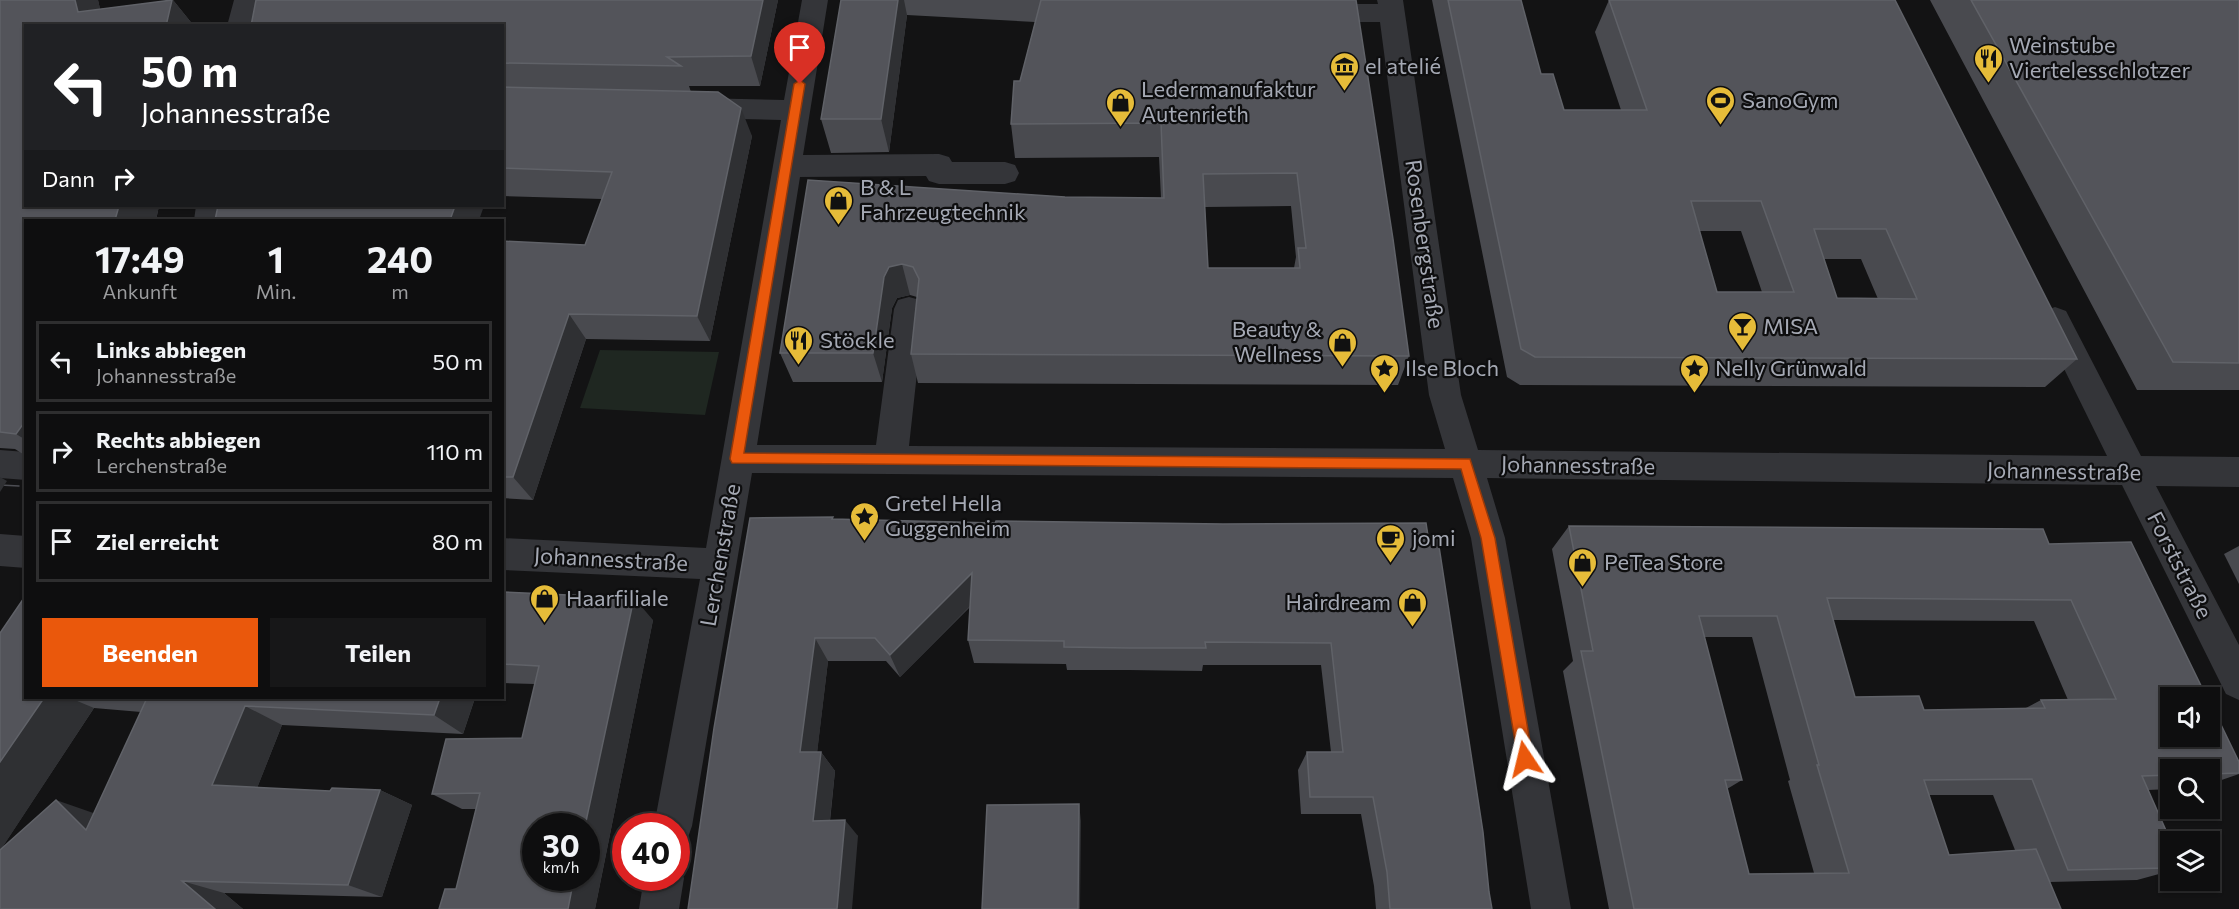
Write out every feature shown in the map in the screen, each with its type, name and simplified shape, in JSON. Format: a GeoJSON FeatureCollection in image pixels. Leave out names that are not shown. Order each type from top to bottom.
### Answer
{"type":"FeatureCollection","features":[{"type":"Feature","properties":{"kind":"street"},"geometry":{"type":"LineString","coordinates":[[241,24],[248,0]]}},
{"type":"Feature","properties":{"kind":"street","name":"Lerchenstraße"},"geometry":{"type":"LineString","coordinates":[[675,813],[720,564],[815,0]]}},
{"type":"Feature","properties":{"kind":"street"},"geometry":{"type":"LineString","coordinates":[[1288,14],[1391,6]]}},
{"type":"Feature","properties":{"kind":"street","name":"Rosenbergstraße"},"geometry":{"type":"LineString","coordinates":[[1391,6],[1444,394],[1488,538],[1551,909]]}},
{"type":"Feature","properties":{"kind":"street"},"geometry":{"type":"LineString","coordinates":[[670,107],[795,110]]}},
{"type":"Feature","properties":{"kind":"street"},"geometry":{"type":"LineString","coordinates":[[786,166],[939,165],[939,173],[1005,173]]}},
{"type":"Feature","properties":{"kind":"street","name":"Forststraße"},"geometry":{"type":"LineString","coordinates":[[2044,299],[2239,682]]}},
{"type":"Feature","properties":{"kind":"street"},"geometry":{"type":"LineString","coordinates":[[891,460],[909,309]]}},
{"type":"Feature","properties":{"kind":"street","name":"Johannesstraße"},"geometry":{"type":"LineString","coordinates":[[736,459],[1466,463],[2239,472]]}},
{"type":"Feature","properties":{"kind":"street"},"geometry":{"type":"LineString","coordinates":[[0,464],[24,466]]}},
{"type":"Feature","properties":{"kind":"street"},"geometry":{"type":"LineString","coordinates":[[0,550],[24,552]]}},
{"type":"Feature","properties":{"kind":"street","name":"Johannesstraße"},"geometry":{"type":"LineString","coordinates":[[504,554],[720,564]]}},
{"type":"Feature","properties":{"kind":"street"},"geometry":{"type":"LineString","coordinates":[[659,909],[662,891]]}},
{"type":"Feature","properties":{"kind":"shaded area"},"geometry":{"type":"Polygon","coordinates":[[[600,350],[719,352],[705,415],[580,408],[600,350]]]}},
{"type":"Feature","properties":{"kind":"building"},"geometry":{"type":"Polygon","coordinates":[[[0,0],[75,0],[78,12],[172,0],[166,24],[24,24],[24,207],[119,207],[115,219],[24,219],[24,423],[16,434],[0,432],[0,0]]]}},
{"type":"Feature","properties":{"kind":"building"},"geometry":{"type":"Polygon","coordinates":[[[256,0],[763,0],[751,56],[667,57],[681,66],[504,63],[504,24],[251,24],[256,0]]]}},
{"type":"Feature","properties":{"kind":"building"},"geometry":{"type":"Polygon","coordinates":[[[841,0],[898,0],[881,119],[821,119],[841,0]]]}},
{"type":"Feature","properties":{"kind":"building"},"geometry":{"type":"Polygon","coordinates":[[[1041,0],[1356,0],[1409,356],[911,354],[919,279],[913,267],[902,264],[889,267],[884,277],[873,353],[780,353],[808,180],[1065,197],[1164,198],[1161,123],[1011,124],[1014,81],[1020,81],[1041,0]],[[1297,173],[1203,174],[1208,268],[1300,268],[1298,248],[1306,248],[1297,173]]]}},
{"type":"Feature","properties":{"kind":"building"},"geometry":{"type":"Polygon","coordinates":[[[1448,0],[1521,0],[1541,74],[1553,74],[1564,110],[1647,110],[1609,0],[1895,0],[2077,359],[1535,357],[1521,349],[1448,0]],[[1691,201],[1717,292],[1794,292],[1761,201],[1691,201]],[[1814,229],[1837,298],[1917,299],[1886,229],[1814,229]]]}},
{"type":"Feature","properties":{"kind":"building"},"geometry":{"type":"Polygon","coordinates":[[[1971,0],[2239,0],[2239,363],[2173,362],[1971,0]]]}},
{"type":"Feature","properties":{"kind":"building"},"geometry":{"type":"Polygon","coordinates":[[[504,87],[718,92],[741,108],[697,316],[569,314],[513,477],[504,477],[504,241],[585,245],[612,172],[504,168],[504,87]]]}},
{"type":"Feature","properties":{"kind":"building"},"geometry":{"type":"Polygon","coordinates":[[[218,207],[455,207],[450,219],[215,219],[218,207]]]}},
{"type":"Feature","properties":{"kind":"building"},"geometry":{"type":"Polygon","coordinates":[[[833,517],[832,519],[995,523],[996,521],[1223,524],[1426,523],[1428,536],[1438,540],[1483,832],[1492,909],[1390,909],[1387,872],[1373,797],[1310,797],[1307,752],[1343,752],[1331,643],[1205,642],[1206,648],[1130,648],[1064,647],[1064,641],[968,640],[972,573],[890,655],[875,638],[815,638],[800,752],[821,752],[813,821],[845,820],[837,909],[688,909],[714,728],[750,518],[833,517]]]}},
{"type":"Feature","properties":{"kind":"building"},"geometry":{"type":"Polygon","coordinates":[[[1569,526],[2043,529],[2049,544],[2131,542],[2202,687],[2160,687],[2160,747],[2220,747],[2220,723],[2239,762],[2239,773],[2220,774],[2220,759],[2160,759],[2160,775],[2142,776],[2166,831],[2160,831],[2160,868],[2068,870],[2032,779],[1924,780],[1949,855],[2036,849],[2061,909],[1634,909],[1581,651],[1593,651],[1569,526]],[[1827,598],[1855,697],[1919,696],[1924,710],[2045,708],[2041,700],[2116,699],[2071,600],[1827,598]],[[1699,616],[1742,780],[1725,780],[1749,874],[1849,873],[1817,765],[1819,765],[1777,616],[1699,616]]]}},
{"type":"Feature","properties":{"kind":"building"},"geometry":{"type":"Polygon","coordinates":[[[504,592],[634,598],[588,813],[522,813],[522,891],[571,891],[568,909],[439,909],[445,889],[456,889],[480,793],[432,794],[446,739],[522,738],[539,666],[504,664],[504,592]]]}},
{"type":"Feature","properties":{"kind":"building"},"geometry":{"type":"Polygon","coordinates":[[[24,598],[24,699],[43,699],[0,762],[0,633],[24,598]]]}},
{"type":"Feature","properties":{"kind":"building"},"geometry":{"type":"Polygon","coordinates":[[[147,699],[440,699],[434,715],[245,706],[212,785],[330,791],[332,788],[380,790],[348,885],[182,881],[215,909],[0,909],[0,850],[56,800],[86,830],[147,699]]]}},
{"type":"Feature","properties":{"kind":"building"},"geometry":{"type":"Polygon","coordinates":[[[1079,804],[1078,909],[982,909],[987,805],[1079,804]]]}},
{"type":"Feature","properties":{"kind":"tram line"},"geometry":{"type":"LineString","coordinates":[[0,485],[19,486]]}},
{"type":"Feature","properties":{"kind":"place","name":"Weinstube Viertelesschlotzer"},"geometry":{"type":"Point","coordinates":[1988,84]}},
{"type":"Feature","properties":{"kind":"place","name":"el atelié"},"geometry":{"type":"Point","coordinates":[1344,92]}},
{"type":"Feature","properties":{"kind":"place","name":"SanoGym"},"geometry":{"type":"Point","coordinates":[1721,126]}},
{"type":"Feature","properties":{"kind":"place","name":"Ledermanufaktur Autenrieth"},"geometry":{"type":"Point","coordinates":[1120,128]}},
{"type":"Feature","properties":{"kind":"place","name":"B & L Fahrzeugtechnik"},"geometry":{"type":"Point","coordinates":[839,226]}},
{"type":"Feature","properties":{"kind":"place","name":"MISA"},"geometry":{"type":"Point","coordinates":[1742,352]}},
{"type":"Feature","properties":{"kind":"place","name":"Stöckle"},"geometry":{"type":"Point","coordinates":[799,366]}},
{"type":"Feature","properties":{"kind":"place","name":"Beauty & Wellness"},"geometry":{"type":"Point","coordinates":[1343,368]}},
{"type":"Feature","properties":{"kind":"place","name":"Ilse Bloch"},"geometry":{"type":"Point","coordinates":[1384,394]}},
{"type":"Feature","properties":{"kind":"place","name":"Nelly Grünwald"},"geometry":{"type":"Point","coordinates":[1694,394]}},
{"type":"Feature","properties":{"kind":"place","name":"Gretel Hella Guggenheim"},"geometry":{"type":"Point","coordinates":[864,542]}},
{"type":"Feature","properties":{"kind":"place","name":"jomi"},"geometry":{"type":"Point","coordinates":[1391,564]}},
{"type":"Feature","properties":{"kind":"place","name":"PeTea Store"},"geometry":{"type":"Point","coordinates":[1583,588]}},
{"type":"Feature","properties":{"kind":"place","name":"Haarfiliale"},"geometry":{"type":"Point","coordinates":[545,624]}},
{"type":"Feature","properties":{"kind":"place","name":"Hairdream"},"geometry":{"type":"Point","coordinates":[1412,628]}},
{"type":"Feature","properties":{"kind":"route"},"geometry":{"type":"LineString","coordinates":[[800,84],[736,459],[1466,463],[1488,538],[1525,759]]}}]}
